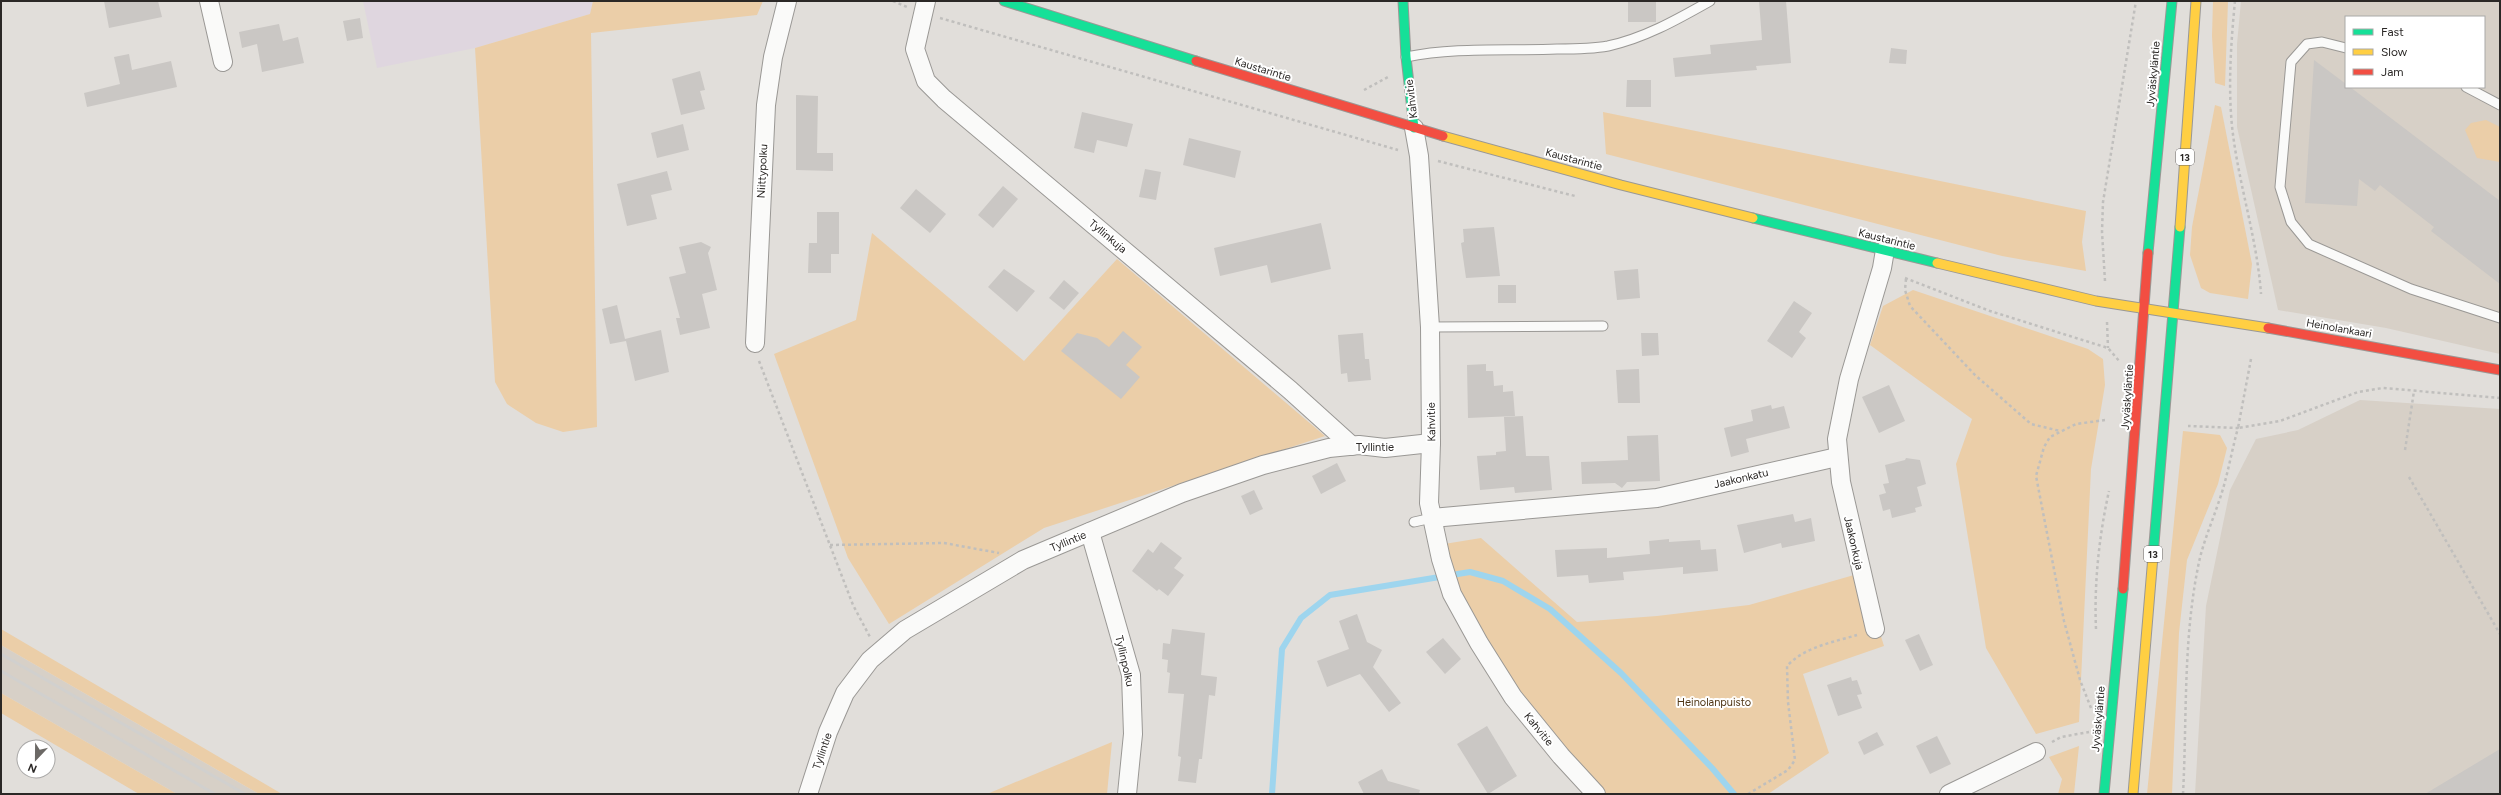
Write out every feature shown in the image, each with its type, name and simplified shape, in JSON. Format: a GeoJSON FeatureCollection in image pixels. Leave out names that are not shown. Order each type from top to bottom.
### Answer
{"type":"FeatureCollection","features":[{"type":"Feature","properties":{"kind":"main road","name":"Kaustarintie"},"geometry":{"type":"LineString","coordinates":[[1004,1],[1414,128],[1629,187],[2016,283],[2145,309]]}},
{"type":"Feature","properties":{"kind":"main road","name":"Kahvitie"},"geometry":{"type":"LineString","coordinates":[[1403,1],[1406,57],[1414,128]]}},
{"type":"Feature","properties":{"kind":"main road","name":"Jyväskyläntie"},"geometry":{"type":"LineString","coordinates":[[2104,794],[2134,463],[2145,309],[2172,1]]}},
{"type":"Feature","properties":{"kind":"main road","name":"13"},"geometry":{"type":"LineString","coordinates":[[2133,794],[2173,314],[2196,1]]}},
{"type":"Feature","properties":{"kind":"main road","name":"Heinolankaari"},"geometry":{"type":"LineString","coordinates":[[2145,309],[2281,330],[2500,370]]}},
{"type":"Feature","properties":{"kind":"street"},"geometry":{"type":"LineString","coordinates":[[209,1],[223,62]]}},
{"type":"Feature","properties":{"kind":"street","name":"Niittypolku"},"geometry":{"type":"LineString","coordinates":[[755,343],[766,105],[772,58],[787,1]]}},
{"type":"Feature","properties":{"kind":"street","name":"Tyllinkuja"},"geometry":{"type":"LineString","coordinates":[[926,1],[915,49],[926,81],[944,99],[1284,385],[1352,446]]}},
{"type":"Feature","properties":{"kind":"street","name":"Kahvitie"},"geometry":{"type":"LineString","coordinates":[[1414,128],[1419,156],[1430,327],[1431,443],[1429,503],[1441,559],[1452,594],[1479,643],[1513,697],[1561,756],[1596,794]]}},
{"type":"Feature","properties":{"kind":"street"},"geometry":{"type":"LineString","coordinates":[[1837,456],[1837,439],[1849,379],[1880,275],[1885,250]]}},
{"type":"Feature","properties":{"kind":"street","name":"Tyllintie"},"geometry":{"type":"LineString","coordinates":[[808,794],[828,732],[845,693],[878,652],[905,630],[1022,560],[1182,493],[1263,465],[1329,448],[1352,446],[1385,448],[1431,443]]}},
{"type":"Feature","properties":{"kind":"street","name":"Jaakonkatu"},"geometry":{"type":"LineString","coordinates":[[1432,518],[1657,498],[1837,456]]}},
{"type":"Feature","properties":{"kind":"street","name":"Jaakonkuja"},"geometry":{"type":"LineString","coordinates":[[1837,456],[1852,536],[1875,629]]}},
{"type":"Feature","properties":{"kind":"street","name":"Tyllinpolku"},"geometry":{"type":"LineString","coordinates":[[1090,532],[1131,675],[1133,734],[1127,794]]}},
{"type":"Feature","properties":{"kind":"street"},"geometry":{"type":"LineString","coordinates":[[1949,794],[2036,752]]}},
{"type":"Feature","properties":{"kind":"lane"},"geometry":{"type":"LineString","coordinates":[[1406,57],[1428,52],[1555,49],[1607,46],[1666,25],[1710,1]]}},
{"type":"Feature","properties":{"kind":"lane"},"geometry":{"type":"LineString","coordinates":[[2345,48],[2322,42],[2307,44],[2291,62],[2280,187],[2291,222],[2309,244],[2411,288],[2500,318]]}},
{"type":"Feature","properties":{"kind":"lane"},"geometry":{"type":"LineString","coordinates":[[2468,88],[2500,105]]}},
{"type":"Feature","properties":{"kind":"lane"},"geometry":{"type":"LineString","coordinates":[[1430,327],[1603,326]]}},
{"type":"Feature","properties":{"kind":"lane"},"geometry":{"type":"LineString","coordinates":[[1414,522],[1432,518]]}},
{"type":"Feature","properties":{"kind":"path"},"geometry":{"type":"LineString","coordinates":[[2108,348],[2107,302],[2102,232],[2103,202],[2136,1]]}},
{"type":"Feature","properties":{"kind":"path"},"geometry":{"type":"LineString","coordinates":[[2234,1],[2230,43],[2232,125],[2240,175],[2251,217],[2262,294]]}},
{"type":"Feature","properties":{"kind":"path"},"geometry":{"type":"LineString","coordinates":[[1360,139],[1357,110],[1364,91],[1393,75]]}},
{"type":"Feature","properties":{"kind":"path"},"geometry":{"type":"LineString","coordinates":[[1906,278],[1905,290],[1910,306],[1975,375],[2031,424],[2060,431]]}},
{"type":"Feature","properties":{"kind":"path"},"geometry":{"type":"LineString","coordinates":[[755,343],[760,369],[853,604],[878,652]]}},
{"type":"Feature","properties":{"kind":"path"},"geometry":{"type":"LineString","coordinates":[[2182,794],[2188,631],[2198,566],[2209,527],[2219,503],[2238,428],[2251,359]]}},
{"type":"Feature","properties":{"kind":"path"},"geometry":{"type":"LineString","coordinates":[[2188,426],[2238,428],[2280,421],[2358,392],[2383,388],[2500,398]]}},
{"type":"Feature","properties":{"kind":"path"},"geometry":{"type":"LineString","coordinates":[[2405,450],[2414,391]]}},
{"type":"Feature","properties":{"kind":"path"},"geometry":{"type":"LineString","coordinates":[[2093,716],[2080,680],[2064,621],[2036,476],[2044,447],[2050,437],[2076,424],[2105,420]]}},
{"type":"Feature","properties":{"kind":"path"},"geometry":{"type":"LineString","coordinates":[[2409,477],[2500,634]]}},
{"type":"Feature","properties":{"kind":"path"},"geometry":{"type":"LineString","coordinates":[[830,545],[944,543],[989,550],[1022,560]]}},
{"type":"Feature","properties":{"kind":"path"},"geometry":{"type":"LineString","coordinates":[[1748,794],[1788,770],[1795,760],[1788,702],[1787,666],[1793,659],[1809,651],[1875,629]]}},
{"type":"Feature","properties":{"kind":"path"},"geometry":{"type":"LineString","coordinates":[[2036,752],[2061,737],[2075,736],[2094,731]]}},
{"type":"Feature","properties":{"kind":"shaded area"},"geometry":{"type":"Polygon","coordinates":[[[363,1],[593,1],[590,14],[475,48],[377,68],[363,1]]]}},
{"type":"Feature","properties":{"kind":"shaded area"},"geometry":{"type":"Polygon","coordinates":[[[2241,1],[2500,1],[2500,354],[2386,328],[2278,310],[2237,127],[2237,44],[2241,1]]]}},
{"type":"Feature","properties":{"kind":"shaded area"},"geometry":{"type":"Polygon","coordinates":[[[2360,400],[2500,409],[2500,794],[2195,794],[2206,606],[2230,490],[2256,439],[2298,430],[2360,400]]]}},
{"type":"Feature","properties":{"kind":"shaded area"},"geometry":{"type":"Polygon","coordinates":[[[1,645],[259,794],[177,794],[1,693],[1,645]]]}},
{"type":"Feature","properties":{"kind":"green space"},"geometry":{"type":"Polygon","coordinates":[[[593,1],[763,1],[757,15],[591,33],[597,427],[563,432],[536,423],[507,404],[495,382],[475,48],[590,14],[593,1]]]}},
{"type":"Feature","properties":{"kind":"green space"},"geometry":{"type":"Polygon","coordinates":[[[2213,1],[2228,1],[2225,86],[2215,83],[2212,36],[2213,1]]]}},
{"type":"Feature","properties":{"kind":"green space"},"geometry":{"type":"Polygon","coordinates":[[[2215,105],[2221,107],[2252,264],[2248,299],[2210,293],[2201,288],[2190,255],[2192,227],[2215,105]]]}},
{"type":"Feature","properties":{"kind":"green space"},"geometry":{"type":"Polygon","coordinates":[[[1603,112],[2086,211],[2082,242],[2086,271],[2002,256],[1606,154],[1603,112]]]}},
{"type":"Feature","properties":{"kind":"green space"},"geometry":{"type":"Polygon","coordinates":[[[2486,120],[2500,127],[2500,162],[2477,158],[2465,130],[2471,123],[2486,120]]]}},
{"type":"Feature","properties":{"kind":"green space"},"geometry":{"type":"Polygon","coordinates":[[[872,233],[1024,361],[1117,259],[1325,436],[1044,528],[889,624],[848,558],[774,354],[856,320],[872,233]]]}},
{"type":"Feature","properties":{"kind":"green space"},"geometry":{"type":"Polygon","coordinates":[[[1913,290],[2088,349],[2103,359],[2105,385],[2091,469],[2079,722],[2036,734],[1986,648],[1956,464],[1972,419],[1870,345],[1883,306],[1913,290]]]}},
{"type":"Feature","properties":{"kind":"green space"},"geometry":{"type":"Polygon","coordinates":[[[2183,431],[2220,435],[2227,448],[2218,484],[2187,560],[2179,633],[2172,794],[2147,794],[2183,431]]]}},
{"type":"Feature","properties":{"kind":"green space","name":"Heinolanpuisto"},"geometry":{"type":"Polygon","coordinates":[[[1481,538],[1577,622],[1657,616],[1749,605],[1861,573],[1884,646],[1803,674],[1829,753],[1768,794],[1598,794],[1513,697],[1452,594],[1438,545],[1481,538]]]}},
{"type":"Feature","properties":{"kind":"green space"},"geometry":{"type":"Polygon","coordinates":[[[1,629],[282,794],[259,794],[1,645],[1,629]]]}},
{"type":"Feature","properties":{"kind":"green space"},"geometry":{"type":"Polygon","coordinates":[[[1,693],[177,794],[139,794],[56,745],[56,739],[45,739],[1,713],[1,693]]]}},
{"type":"Feature","properties":{"kind":"green space"},"geometry":{"type":"Polygon","coordinates":[[[1112,742],[1107,794],[987,794],[1112,742]]]}},
{"type":"Feature","properties":{"kind":"green space"},"geometry":{"type":"Polygon","coordinates":[[[2079,746],[2074,794],[2058,794],[2062,779],[2049,757],[2079,746]]]}},
{"type":"Feature","properties":{"kind":"building"},"geometry":{"type":"Polygon","coordinates":[[[104,1],[158,1],[162,17],[109,28],[104,1]]]}},
{"type":"Feature","properties":{"kind":"building"},"geometry":{"type":"Polygon","coordinates":[[[1628,1],[1656,1],[1656,22],[1628,22],[1628,1]]]}},
{"type":"Feature","properties":{"kind":"building"},"geometry":{"type":"Polygon","coordinates":[[[1759,1],[1786,1],[1791,63],[1756,66],[1757,70],[1675,77],[1673,58],[1711,54],[1710,45],[1762,40],[1759,1]]]}},
{"type":"Feature","properties":{"kind":"building"},"geometry":{"type":"Polygon","coordinates":[[[360,18],[363,38],[347,41],[343,21],[360,18]]]}},
{"type":"Feature","properties":{"kind":"building"},"geometry":{"type":"Polygon","coordinates":[[[279,24],[283,41],[298,37],[304,63],[262,72],[257,44],[242,48],[239,32],[279,24]]]}},
{"type":"Feature","properties":{"kind":"building"},"geometry":{"type":"Polygon","coordinates":[[[1891,48],[1907,50],[1906,64],[1889,63],[1891,48]]]}},
{"type":"Feature","properties":{"kind":"building"},"geometry":{"type":"Polygon","coordinates":[[[129,54],[132,70],[171,61],[177,87],[87,107],[84,93],[120,84],[114,57],[129,54]]]}},
{"type":"Feature","properties":{"kind":"building"},"geometry":{"type":"Polygon","coordinates":[[[2314,60],[2345,83],[2345,88],[2351,88],[2500,201],[2500,284],[2431,231],[2434,227],[2380,185],[2375,191],[2359,179],[2357,206],[2305,203],[2314,60]]]}},
{"type":"Feature","properties":{"kind":"building"},"geometry":{"type":"Polygon","coordinates":[[[700,71],[705,90],[700,91],[705,109],[681,115],[672,79],[700,71]]]}},
{"type":"Feature","properties":{"kind":"building"},"geometry":{"type":"Polygon","coordinates":[[[1627,80],[1651,80],[1651,107],[1626,107],[1627,80]]]}},
{"type":"Feature","properties":{"kind":"building"},"geometry":{"type":"Polygon","coordinates":[[[796,95],[818,96],[817,153],[833,153],[833,171],[796,170],[796,95]]]}},
{"type":"Feature","properties":{"kind":"building"},"geometry":{"type":"Polygon","coordinates":[[[1082,112],[1133,124],[1127,147],[1097,140],[1094,153],[1074,148],[1082,112]]]}},
{"type":"Feature","properties":{"kind":"building"},"geometry":{"type":"Polygon","coordinates":[[[683,124],[689,150],[657,158],[651,133],[683,124]]]}},
{"type":"Feature","properties":{"kind":"building"},"geometry":{"type":"Polygon","coordinates":[[[1189,138],[1241,151],[1235,178],[1183,165],[1189,138]]]}},
{"type":"Feature","properties":{"kind":"building"},"geometry":{"type":"Polygon","coordinates":[[[1145,169],[1161,172],[1156,200],[1139,197],[1145,169]]]}},
{"type":"Feature","properties":{"kind":"building"},"geometry":{"type":"Polygon","coordinates":[[[667,171],[672,190],[651,195],[657,219],[627,226],[617,184],[667,171]]]}},
{"type":"Feature","properties":{"kind":"building"},"geometry":{"type":"Polygon","coordinates":[[[1003,186],[1018,199],[993,228],[978,215],[1003,186]]]}},
{"type":"Feature","properties":{"kind":"building"},"geometry":{"type":"Polygon","coordinates":[[[916,189],[946,214],[930,233],[900,208],[916,189]]]}},
{"type":"Feature","properties":{"kind":"building"},"geometry":{"type":"Polygon","coordinates":[[[817,212],[839,212],[839,254],[831,254],[831,273],[808,273],[809,243],[817,243],[817,212]]]}},
{"type":"Feature","properties":{"kind":"building"},"geometry":{"type":"Polygon","coordinates":[[[1321,223],[1331,269],[1271,283],[1267,265],[1220,276],[1214,248],[1321,223]]]}},
{"type":"Feature","properties":{"kind":"building"},"geometry":{"type":"Polygon","coordinates":[[[1494,227],[1500,276],[1466,278],[1461,243],[1464,242],[1463,229],[1494,227]]]}},
{"type":"Feature","properties":{"kind":"building"},"geometry":{"type":"Polygon","coordinates":[[[701,242],[711,247],[708,253],[717,290],[702,294],[710,328],[680,335],[676,318],[680,318],[669,277],[686,273],[679,247],[701,242]]]}},
{"type":"Feature","properties":{"kind":"building"},"geometry":{"type":"Polygon","coordinates":[[[1004,269],[1035,291],[1017,312],[988,287],[1004,269]]]}},
{"type":"Feature","properties":{"kind":"building"},"geometry":{"type":"Polygon","coordinates":[[[1638,269],[1640,298],[1617,300],[1614,271],[1638,269]]]}},
{"type":"Feature","properties":{"kind":"building"},"geometry":{"type":"Polygon","coordinates":[[[1064,280],[1079,293],[1064,310],[1049,298],[1064,280]]]}},
{"type":"Feature","properties":{"kind":"building"},"geometry":{"type":"Polygon","coordinates":[[[1498,285],[1516,285],[1516,303],[1498,303],[1498,285]]]}},
{"type":"Feature","properties":{"kind":"building"},"geometry":{"type":"Polygon","coordinates":[[[1794,301],[1812,313],[1799,332],[1806,338],[1792,358],[1767,341],[1794,301]]]}},
{"type":"Feature","properties":{"kind":"building"},"geometry":{"type":"Polygon","coordinates":[[[617,305],[625,339],[661,330],[669,372],[635,381],[626,341],[610,344],[602,309],[617,305]]]}},
{"type":"Feature","properties":{"kind":"building"},"geometry":{"type":"Polygon","coordinates":[[[1123,331],[1142,347],[1126,365],[1140,377],[1121,399],[1061,351],[1077,333],[1097,338],[1109,347],[1123,331]]]}},
{"type":"Feature","properties":{"kind":"building"},"geometry":{"type":"Polygon","coordinates":[[[1363,333],[1365,359],[1369,359],[1371,380],[1348,382],[1347,373],[1341,374],[1338,335],[1363,333]]]}},
{"type":"Feature","properties":{"kind":"building"},"geometry":{"type":"Polygon","coordinates":[[[1641,333],[1658,333],[1659,355],[1642,356],[1641,333]]]}},
{"type":"Feature","properties":{"kind":"building"},"geometry":{"type":"Polygon","coordinates":[[[1486,364],[1486,371],[1493,371],[1494,386],[1503,385],[1503,392],[1513,391],[1515,416],[1468,418],[1467,365],[1486,364]]]}},
{"type":"Feature","properties":{"kind":"building"},"geometry":{"type":"Polygon","coordinates":[[[1639,369],[1640,403],[1618,403],[1616,370],[1639,369]]]}},
{"type":"Feature","properties":{"kind":"building"},"geometry":{"type":"Polygon","coordinates":[[[1889,385],[1905,421],[1879,433],[1862,397],[1889,385]]]}},
{"type":"Feature","properties":{"kind":"building"},"geometry":{"type":"Polygon","coordinates":[[[1771,405],[1772,409],[1784,406],[1790,428],[1746,439],[1749,452],[1731,457],[1724,428],[1753,421],[1751,410],[1771,405]]]}},
{"type":"Feature","properties":{"kind":"building"},"geometry":{"type":"Polygon","coordinates":[[[1523,416],[1526,456],[1549,456],[1552,490],[1515,493],[1514,487],[1480,490],[1477,456],[1496,455],[1496,452],[1506,451],[1504,417],[1523,416]]]}},
{"type":"Feature","properties":{"kind":"building"},"geometry":{"type":"Polygon","coordinates":[[[1658,435],[1660,481],[1627,482],[1622,488],[1615,483],[1582,484],[1581,462],[1628,460],[1627,436],[1658,435]]]}},
{"type":"Feature","properties":{"kind":"building"},"geometry":{"type":"Polygon","coordinates":[[[1906,458],[1920,460],[1926,484],[1917,487],[1922,506],[1915,508],[1916,512],[1892,518],[1890,509],[1883,511],[1879,495],[1886,493],[1883,484],[1889,483],[1885,465],[1905,460],[1906,458]]]}},
{"type":"Feature","properties":{"kind":"building"},"geometry":{"type":"Polygon","coordinates":[[[1337,463],[1346,481],[1321,494],[1312,476],[1337,463]]]}},
{"type":"Feature","properties":{"kind":"building"},"geometry":{"type":"Polygon","coordinates":[[[1254,490],[1263,509],[1250,515],[1241,496],[1254,490]]]}},
{"type":"Feature","properties":{"kind":"building"},"geometry":{"type":"Polygon","coordinates":[[[1793,514],[1795,522],[1811,518],[1815,541],[1782,548],[1781,543],[1744,553],[1737,525],[1793,514]]]}},
{"type":"Feature","properties":{"kind":"building"},"geometry":{"type":"Polygon","coordinates":[[[1669,539],[1669,542],[1700,540],[1701,550],[1716,549],[1718,571],[1683,574],[1683,567],[1623,572],[1624,580],[1589,583],[1588,575],[1557,577],[1555,550],[1607,548],[1607,558],[1650,554],[1649,541],[1669,539]]]}},
{"type":"Feature","properties":{"kind":"building"},"geometry":{"type":"Polygon","coordinates":[[[1161,542],[1182,558],[1174,568],[1184,575],[1168,596],[1159,589],[1157,591],[1132,571],[1148,549],[1153,553],[1161,542]]]}},
{"type":"Feature","properties":{"kind":"building"},"geometry":{"type":"Polygon","coordinates":[[[1357,614],[1367,642],[1382,650],[1373,667],[1401,703],[1389,712],[1360,674],[1327,687],[1317,661],[1349,649],[1339,621],[1357,614]]]}},
{"type":"Feature","properties":{"kind":"building"},"geometry":{"type":"Polygon","coordinates":[[[1172,629],[1205,633],[1201,675],[1217,677],[1215,696],[1209,695],[1202,759],[1199,759],[1196,783],[1178,781],[1181,757],[1178,756],[1184,694],[1168,693],[1170,673],[1167,672],[1168,660],[1162,659],[1163,643],[1170,644],[1172,629]]]}},
{"type":"Feature","properties":{"kind":"building"},"geometry":{"type":"Polygon","coordinates":[[[1919,634],[1933,665],[1920,671],[1905,640],[1919,634]]]}},
{"type":"Feature","properties":{"kind":"building"},"geometry":{"type":"Polygon","coordinates":[[[1443,638],[1461,659],[1445,674],[1426,652],[1443,638]]]}},
{"type":"Feature","properties":{"kind":"building"},"geometry":{"type":"Polygon","coordinates":[[[1851,677],[1852,681],[1857,680],[1862,694],[1857,695],[1862,708],[1838,716],[1827,685],[1851,677]]]}},
{"type":"Feature","properties":{"kind":"building"},"geometry":{"type":"Polygon","coordinates":[[[1487,726],[1517,776],[1488,794],[1457,744],[1487,726]]]}},
{"type":"Feature","properties":{"kind":"building"},"geometry":{"type":"Polygon","coordinates":[[[1877,732],[1884,745],[1864,755],[1858,742],[1877,732]]]}},
{"type":"Feature","properties":{"kind":"building"},"geometry":{"type":"Polygon","coordinates":[[[1937,736],[1951,764],[1930,774],[1916,746],[1937,736]]]}},
{"type":"Feature","properties":{"kind":"building"},"geometry":{"type":"Polygon","coordinates":[[[2500,749],[2500,794],[2425,794],[2500,749]]]}},
{"type":"Feature","properties":{"kind":"building"},"geometry":{"type":"Polygon","coordinates":[[[1382,769],[1388,781],[1420,790],[1419,794],[1364,794],[1358,782],[1382,769]]]}},
{"type":"Feature","properties":{"kind":"waterway"},"geometry":{"type":"LineString","coordinates":[[1272,794],[1282,649],[1301,618],[1330,595],[1470,572],[1503,581],[1550,609],[1621,673],[1712,768],[1734,794]]}},
{"type":"Feature","properties":{"kind":"railway"},"geometry":{"type":"LineString","coordinates":[[1,654],[245,794]]}},
{"type":"Feature","properties":{"kind":"railway"},"geometry":{"type":"LineString","coordinates":[[1,671],[215,794]]}},
{"type":"Feature","properties":{"kind":"traffic: fast"},"geometry":{"type":"LineString","coordinates":[[1004,1],[1196,61]]}},
{"type":"Feature","properties":{"kind":"traffic: fast"},"geometry":{"type":"LineString","coordinates":[[1403,1],[1406,57],[1414,128]]}},
{"type":"Feature","properties":{"kind":"traffic: fast"},"geometry":{"type":"LineString","coordinates":[[2148,253],[2172,1]]}},
{"type":"Feature","properties":{"kind":"traffic: fast"},"geometry":{"type":"LineString","coordinates":[[1753,218],[1937,263]]}},
{"type":"Feature","properties":{"kind":"traffic: fast"},"geometry":{"type":"LineString","coordinates":[[2153,556],[2180,227]]}},
{"type":"Feature","properties":{"kind":"traffic: fast"},"geometry":{"type":"LineString","coordinates":[[2104,794],[2123,589]]}},
{"type":"Feature","properties":{"kind":"traffic: slow"},"geometry":{"type":"LineString","coordinates":[[2180,227],[2196,1]]}},
{"type":"Feature","properties":{"kind":"traffic: slow"},"geometry":{"type":"LineString","coordinates":[[1443,136],[1621,185],[1753,218]]}},
{"type":"Feature","properties":{"kind":"traffic: slow"},"geometry":{"type":"LineString","coordinates":[[1937,263],[2096,301],[2268,328]]}},
{"type":"Feature","properties":{"kind":"traffic: slow"},"geometry":{"type":"LineString","coordinates":[[2133,794],[2153,556]]}},
{"type":"Feature","properties":{"kind":"traffic: jam"},"geometry":{"type":"LineString","coordinates":[[1196,61],[1443,136]]}},
{"type":"Feature","properties":{"kind":"traffic: jam"},"geometry":{"type":"LineString","coordinates":[[2123,589],[2148,253]]}},
{"type":"Feature","properties":{"kind":"traffic: jam"},"geometry":{"type":"LineString","coordinates":[[2268,328],[2500,370]]}}]}
